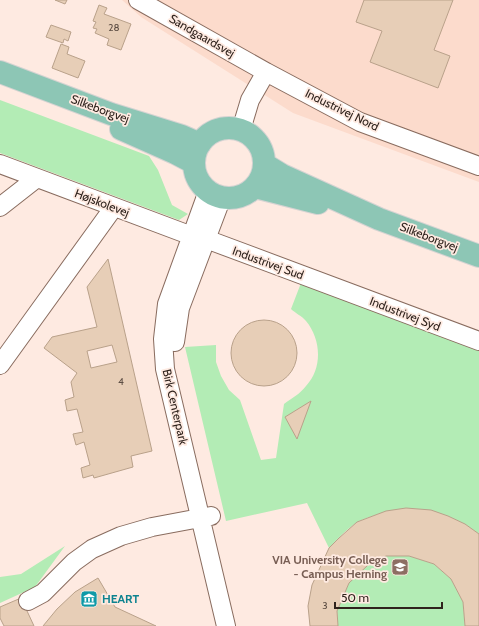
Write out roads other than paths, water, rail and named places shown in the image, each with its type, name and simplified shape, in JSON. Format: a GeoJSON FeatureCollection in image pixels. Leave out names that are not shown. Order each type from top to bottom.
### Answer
{"type":"FeatureCollection","features":[{"type":"Feature","properties":{"kind":"main road","name":"Silkeborgvej"},"geometry":{"type":"LineString","coordinates":[[0,72],[111,114],[182,136],[197,153]]}},
{"type":"Feature","properties":{"kind":"main road","name":"Silkeborgvej"},"geometry":{"type":"LineString","coordinates":[[0,84],[107,123],[171,152],[197,153]]}},
{"type":"Feature","properties":{"kind":"main road"},"geometry":{"type":"LineString","coordinates":[[227,128],[241,130],[249,134],[257,141],[262,151],[264,164],[261,178],[255,187],[243,195],[231,198],[215,194],[201,184],[196,174],[197,153],[208,135],[217,130],[227,128]]}},
{"type":"Feature","properties":{"kind":"main road","name":"Silkeborgvej"},"geometry":{"type":"LineString","coordinates":[[264,164],[282,175],[379,218],[479,256]]}},
{"type":"Feature","properties":{"kind":"main road","name":"Silkeborgvej"},"geometry":{"type":"LineString","coordinates":[[255,187],[379,218]]}},
{"type":"Feature","properties":{"kind":"street","name":"Sandgaardsvej"},"geometry":{"type":"LineString","coordinates":[[149,3],[266,72]]}},
{"type":"Feature","properties":{"kind":"street"},"geometry":{"type":"LineString","coordinates":[[241,130],[250,100],[266,72]]}},
{"type":"Feature","properties":{"kind":"street","name":"Industrivej Nord"},"geometry":{"type":"LineString","coordinates":[[266,72],[360,122],[479,166]]}},
{"type":"Feature","properties":{"kind":"street","name":"Højskolevej"},"geometry":{"type":"LineString","coordinates":[[0,164],[198,238]]}},
{"type":"Feature","properties":{"kind":"street"},"geometry":{"type":"LineString","coordinates":[[0,207],[37,178]]}},
{"type":"Feature","properties":{"kind":"street","name":"Birk Centerpark"},"geometry":{"type":"LineString","coordinates":[[215,194],[198,238],[180,308],[175,340],[177,370],[226,626]]}},
{"type":"Feature","properties":{"kind":"street"},"geometry":{"type":"LineString","coordinates":[[0,365],[114,207]]}},
{"type":"Feature","properties":{"kind":"street","name":"Industrivej Sud"},"geometry":{"type":"LineString","coordinates":[[198,238],[332,286]]}},
{"type":"Feature","properties":{"kind":"street","name":"Industrivej Syd"},"geometry":{"type":"LineString","coordinates":[[332,286],[479,341]]}},
{"type":"Feature","properties":{"kind":"street"},"geometry":{"type":"LineString","coordinates":[[28,601],[42,593],[74,562],[92,549],[121,536],[206,517]]}},
{"type":"Feature","properties":{"kind":"street","name":"Birk Centerpark"},"geometry":{"type":"LineString","coordinates":[[206,517],[237,626]]}},
{"type":"Feature","properties":{"kind":"place","name":"VIA University College - Campus Herning"},"geometry":{"type":"Point","coordinates":[400,567]}},
{"type":"Feature","properties":{"kind":"place","name":"HEART"},"geometry":{"type":"Point","coordinates":[89,599]}}]}
